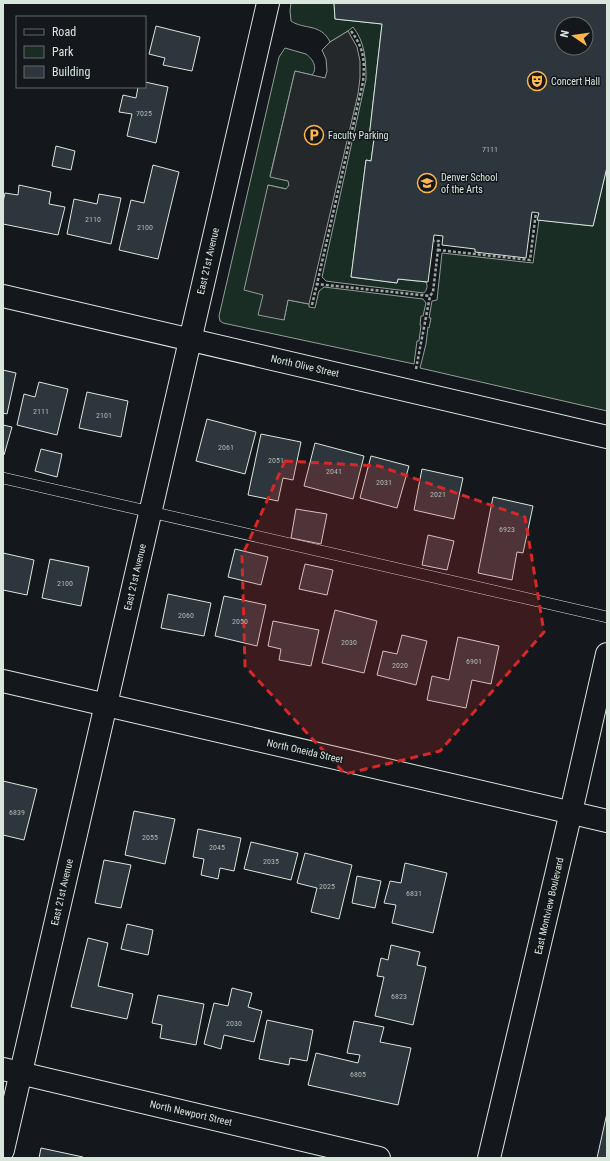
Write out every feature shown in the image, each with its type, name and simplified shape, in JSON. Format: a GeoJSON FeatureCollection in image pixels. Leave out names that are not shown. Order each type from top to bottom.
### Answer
{"type":"FeatureCollection","features":[{"type":"Feature","properties":{"kind":"street","name":"East 21st Avenue"},"geometry":{"type":"LineString","coordinates":[[3,1150],[12,1071],[106,705],[268,3]]}},
{"type":"Feature","properties":{"kind":"street","name":"North Olive Street"},"geometry":{"type":"LineString","coordinates":[[3,296],[607,437]]}},
{"type":"Feature","properties":{"kind":"street","name":"East Montview Boulevard"},"geometry":{"type":"LineString","coordinates":[[489,1158],[607,654]]}},
{"type":"Feature","properties":{"kind":"street","name":"North Oneida Street"},"geometry":{"type":"LineString","coordinates":[[3,681],[607,820]]}},
{"type":"Feature","properties":{"kind":"street","name":"North Newport Street"},"geometry":{"type":"LineString","coordinates":[[12,1071],[379,1158]]}},
{"type":"Feature","properties":{"kind":"lane"},"geometry":{"type":"LineString","coordinates":[[3,478],[607,617]]}},
{"type":"Feature","properties":{"kind":"path"},"geometry":{"type":"LineString","coordinates":[[312,305],[363,82],[364,55],[351,30]]}},
{"type":"Feature","properties":{"kind":"path"},"geometry":{"type":"LineString","coordinates":[[438,250],[530,260],[536,212]]}},
{"type":"Feature","properties":{"kind":"path"},"geometry":{"type":"LineString","coordinates":[[416,370],[430,296],[433,292],[439,242],[434,241]]}},
{"type":"Feature","properties":{"kind":"path"},"geometry":{"type":"LineString","coordinates":[[317,284],[430,296]]}},
{"type":"Feature","properties":{"kind":"highlighted area"},"geometry":{"type":"Polygon","coordinates":[[[285,461],[379,466],[525,517],[544,632],[440,751],[345,774],[245,666],[242,556],[285,461]]]}},
{"type":"Feature","properties":{"kind":"green space"},"geometry":{"type":"Polygon","coordinates":[[[291,3],[334,3],[335,19],[382,24],[369,138],[374,139],[371,161],[366,160],[351,277],[397,283],[398,279],[426,282],[427,288],[424,293],[326,281],[322,277],[366,79],[365,58],[360,39],[353,27],[330,42],[322,32],[317,29],[296,24],[291,21],[291,3]]]}},
{"type":"Feature","properties":{"kind":"green space"},"geometry":{"type":"Polygon","coordinates":[[[285,48],[306,54],[313,61],[315,69],[312,75],[295,71],[270,176],[289,181],[289,185],[287,189],[268,185],[263,295],[284,320],[288,300],[309,304],[309,307],[315,308],[319,291],[324,287],[423,299],[426,303],[423,316],[421,316],[419,341],[417,341],[414,364],[223,323],[220,321],[219,316],[279,57],[285,48]]]}},
{"type":"Feature","properties":{"kind":"green space"},"geometry":{"type":"Polygon","coordinates":[[[607,167],[607,411],[420,368],[431,318],[429,318],[432,301],[437,300],[442,253],[533,263],[539,220],[593,226],[607,167]]]}},
{"type":"Feature","properties":{"kind":"shaded area","name":"Faculty Parking"},"geometry":{"type":"Polygon","coordinates":[[[348,31],[357,47],[360,61],[358,94],[309,304],[288,300],[284,320],[258,315],[263,295],[244,290],[268,185],[286,189],[289,185],[288,181],[270,177],[295,71],[325,78],[327,71],[326,59],[322,50],[330,42],[348,31]]]}},
{"type":"Feature","properties":{"kind":"building"},"geometry":{"type":"Polygon","coordinates":[[[334,3],[607,3],[607,167],[593,226],[537,220],[539,213],[532,212],[526,258],[475,252],[475,249],[442,245],[443,236],[434,235],[428,282],[398,279],[397,283],[351,277],[366,160],[371,161],[374,139],[369,138],[382,24],[335,19],[334,3]]]}},
{"type":"Feature","properties":{"kind":"building"},"geometry":{"type":"Polygon","coordinates":[[[156,26],[200,37],[192,71],[163,65],[165,58],[149,54],[156,26]]]}},
{"type":"Feature","properties":{"kind":"building"},"geometry":{"type":"Polygon","coordinates":[[[146,82],[168,87],[156,143],[127,136],[132,114],[119,112],[123,95],[136,98],[138,88],[146,88],[146,82]]]}},
{"type":"Feature","properties":{"kind":"building"},"geometry":{"type":"Polygon","coordinates":[[[56,146],[75,151],[71,170],[52,166],[56,146]]]}},
{"type":"Feature","properties":{"kind":"building"},"geometry":{"type":"Polygon","coordinates":[[[153,165],[179,172],[158,259],[119,250],[131,200],[144,203],[153,165]]]}},
{"type":"Feature","properties":{"kind":"building"},"geometry":{"type":"Polygon","coordinates":[[[19,185],[51,192],[49,204],[65,207],[58,235],[3,224],[3,202],[5,193],[18,195],[19,185]]]}},
{"type":"Feature","properties":{"kind":"building"},"geometry":{"type":"Polygon","coordinates":[[[99,194],[121,198],[111,244],[67,234],[74,199],[97,204],[99,194]]]}},
{"type":"Feature","properties":{"kind":"building"},"geometry":{"type":"Polygon","coordinates":[[[3,370],[16,373],[7,414],[3,413],[3,370]]]}},
{"type":"Feature","properties":{"kind":"building"},"geometry":{"type":"Polygon","coordinates":[[[39,382],[68,389],[57,435],[17,425],[24,394],[35,397],[39,382]]]}},
{"type":"Feature","properties":{"kind":"building"},"geometry":{"type":"Polygon","coordinates":[[[87,392],[128,401],[121,437],[79,428],[87,392]]]}},
{"type":"Feature","properties":{"kind":"building"},"geometry":{"type":"Polygon","coordinates":[[[207,419],[256,432],[245,474],[196,461],[207,419]]]}},
{"type":"Feature","properties":{"kind":"building"},"geometry":{"type":"Polygon","coordinates":[[[3,425],[12,427],[4,455],[3,455],[3,425]]]}},
{"type":"Feature","properties":{"kind":"building"},"geometry":{"type":"Polygon","coordinates":[[[261,434],[301,442],[293,480],[283,478],[278,501],[248,495],[261,434]]]}},
{"type":"Feature","properties":{"kind":"building"},"geometry":{"type":"Polygon","coordinates":[[[315,443],[364,456],[353,499],[304,486],[315,443]]]}},
{"type":"Feature","properties":{"kind":"building"},"geometry":{"type":"Polygon","coordinates":[[[41,449],[62,454],[57,477],[35,471],[41,449]]]}},
{"type":"Feature","properties":{"kind":"building"},"geometry":{"type":"Polygon","coordinates":[[[371,456],[409,466],[397,508],[360,498],[371,456]]]}},
{"type":"Feature","properties":{"kind":"building"},"geometry":{"type":"Polygon","coordinates":[[[422,469],[463,478],[454,519],[414,510],[422,469]]]}},
{"type":"Feature","properties":{"kind":"building"},"geometry":{"type":"Polygon","coordinates":[[[493,497],[533,506],[523,553],[517,552],[512,580],[478,573],[493,497]]]}},
{"type":"Feature","properties":{"kind":"building"},"geometry":{"type":"Polygon","coordinates":[[[296,509],[327,514],[321,544],[291,538],[296,509]]]}},
{"type":"Feature","properties":{"kind":"building"},"geometry":{"type":"Polygon","coordinates":[[[428,535],[454,541],[447,570],[422,565],[428,535]]]}},
{"type":"Feature","properties":{"kind":"building"},"geometry":{"type":"Polygon","coordinates":[[[235,549],[268,557],[261,585],[228,577],[235,549]]]}},
{"type":"Feature","properties":{"kind":"building"},"geometry":{"type":"Polygon","coordinates":[[[3,553],[34,560],[27,595],[3,590],[3,553]]]}},
{"type":"Feature","properties":{"kind":"building"},"geometry":{"type":"Polygon","coordinates":[[[50,559],[89,567],[81,606],[42,598],[50,559]]]}},
{"type":"Feature","properties":{"kind":"building"},"geometry":{"type":"Polygon","coordinates":[[[305,564],[333,570],[327,595],[299,589],[305,564]]]}},
{"type":"Feature","properties":{"kind":"building"},"geometry":{"type":"Polygon","coordinates":[[[168,594],[211,603],[204,636],[161,628],[168,594]]]}},
{"type":"Feature","properties":{"kind":"building"},"geometry":{"type":"Polygon","coordinates":[[[224,596],[266,605],[257,646],[215,636],[224,596]]]}},
{"type":"Feature","properties":{"kind":"building"},"geometry":{"type":"Polygon","coordinates":[[[335,610],[377,621],[364,673],[322,663],[335,610]]]}},
{"type":"Feature","properties":{"kind":"building"},"geometry":{"type":"Polygon","coordinates":[[[273,621],[319,630],[311,666],[279,660],[281,649],[268,646],[273,621]]]}},
{"type":"Feature","properties":{"kind":"building"},"geometry":{"type":"Polygon","coordinates":[[[402,635],[427,641],[416,685],[377,675],[383,651],[397,654],[402,635]]]}},
{"type":"Feature","properties":{"kind":"building"},"geometry":{"type":"Polygon","coordinates":[[[458,637],[499,646],[491,684],[472,680],[466,708],[427,700],[432,676],[449,680],[458,637]]]}},
{"type":"Feature","properties":{"kind":"building"},"geometry":{"type":"Polygon","coordinates":[[[3,781],[37,789],[24,840],[3,835],[3,781]]]}},
{"type":"Feature","properties":{"kind":"building"},"geometry":{"type":"Polygon","coordinates":[[[134,811],[175,819],[165,864],[125,855],[134,811]]]}},
{"type":"Feature","properties":{"kind":"building"},"geometry":{"type":"Polygon","coordinates":[[[198,829],[241,838],[234,871],[220,868],[218,879],[201,875],[204,859],[193,857],[198,829]]]}},
{"type":"Feature","properties":{"kind":"building"},"geometry":{"type":"Polygon","coordinates":[[[251,842],[298,853],[291,880],[244,869],[251,842]]]}},
{"type":"Feature","properties":{"kind":"building"},"geometry":{"type":"Polygon","coordinates":[[[305,853],[352,865],[339,919],[311,912],[317,888],[297,883],[305,853]]]}},
{"type":"Feature","properties":{"kind":"building"},"geometry":{"type":"Polygon","coordinates":[[[104,860],[131,865],[121,908],[95,903],[104,860]]]}},
{"type":"Feature","properties":{"kind":"building"},"geometry":{"type":"Polygon","coordinates":[[[405,863],[447,873],[433,933],[392,923],[396,905],[384,903],[390,881],[401,883],[405,863]]]}},
{"type":"Feature","properties":{"kind":"building"},"geometry":{"type":"Polygon","coordinates":[[[357,876],[381,881],[375,908],[352,903],[357,876]]]}},
{"type":"Feature","properties":{"kind":"building"},"geometry":{"type":"Polygon","coordinates":[[[127,924],[153,930],[148,955],[121,949],[127,924]]]}},
{"type":"Feature","properties":{"kind":"building"},"geometry":{"type":"Polygon","coordinates":[[[88,938],[108,943],[98,986],[133,994],[127,1019],[71,1007],[88,938]]]}},
{"type":"Feature","properties":{"kind":"building"},"geometry":{"type":"Polygon","coordinates":[[[391,945],[420,952],[417,965],[426,967],[413,1025],[375,1016],[384,977],[377,976],[381,958],[388,960],[391,945]]]}},
{"type":"Feature","properties":{"kind":"building"},"geometry":{"type":"Polygon","coordinates":[[[232,988],[252,993],[248,1007],[262,1011],[254,1042],[224,1035],[221,1049],[204,1044],[214,1003],[228,1006],[232,988]]]}},
{"type":"Feature","properties":{"kind":"building"},"geometry":{"type":"Polygon","coordinates":[[[158,995],[204,1004],[196,1045],[160,1038],[162,1025],[152,1023],[158,995]]]}},
{"type":"Feature","properties":{"kind":"building"},"geometry":{"type":"Polygon","coordinates":[[[267,1020],[313,1030],[307,1061],[290,1058],[289,1065],[259,1059],[267,1020]]]}},
{"type":"Feature","properties":{"kind":"building"},"geometry":{"type":"Polygon","coordinates":[[[354,1021],[384,1027],[380,1042],[411,1048],[398,1105],[308,1085],[316,1053],[358,1063],[360,1055],[347,1053],[354,1021]]]}},
{"type":"Feature","properties":{"kind":"building"},"geometry":{"type":"Polygon","coordinates":[[[607,1113],[607,1158],[597,1158],[607,1113]]]}},
{"type":"Feature","properties":{"kind":"building"},"geometry":{"type":"Polygon","coordinates":[[[41,1148],[83,1157],[83,1158],[39,1158],[41,1148]]]}},
{"type":"Feature","properties":{"kind":"place","name":"Concert Hall"},"geometry":{"type":"Point","coordinates":[537,81]}},
{"type":"Feature","properties":{"kind":"place","name":"Faculty Parking"},"geometry":{"type":"Point","coordinates":[314,135]}},
{"type":"Feature","properties":{"kind":"place","name":"Denver School of the Arts"},"geometry":{"type":"Point","coordinates":[427,183]}}]}
